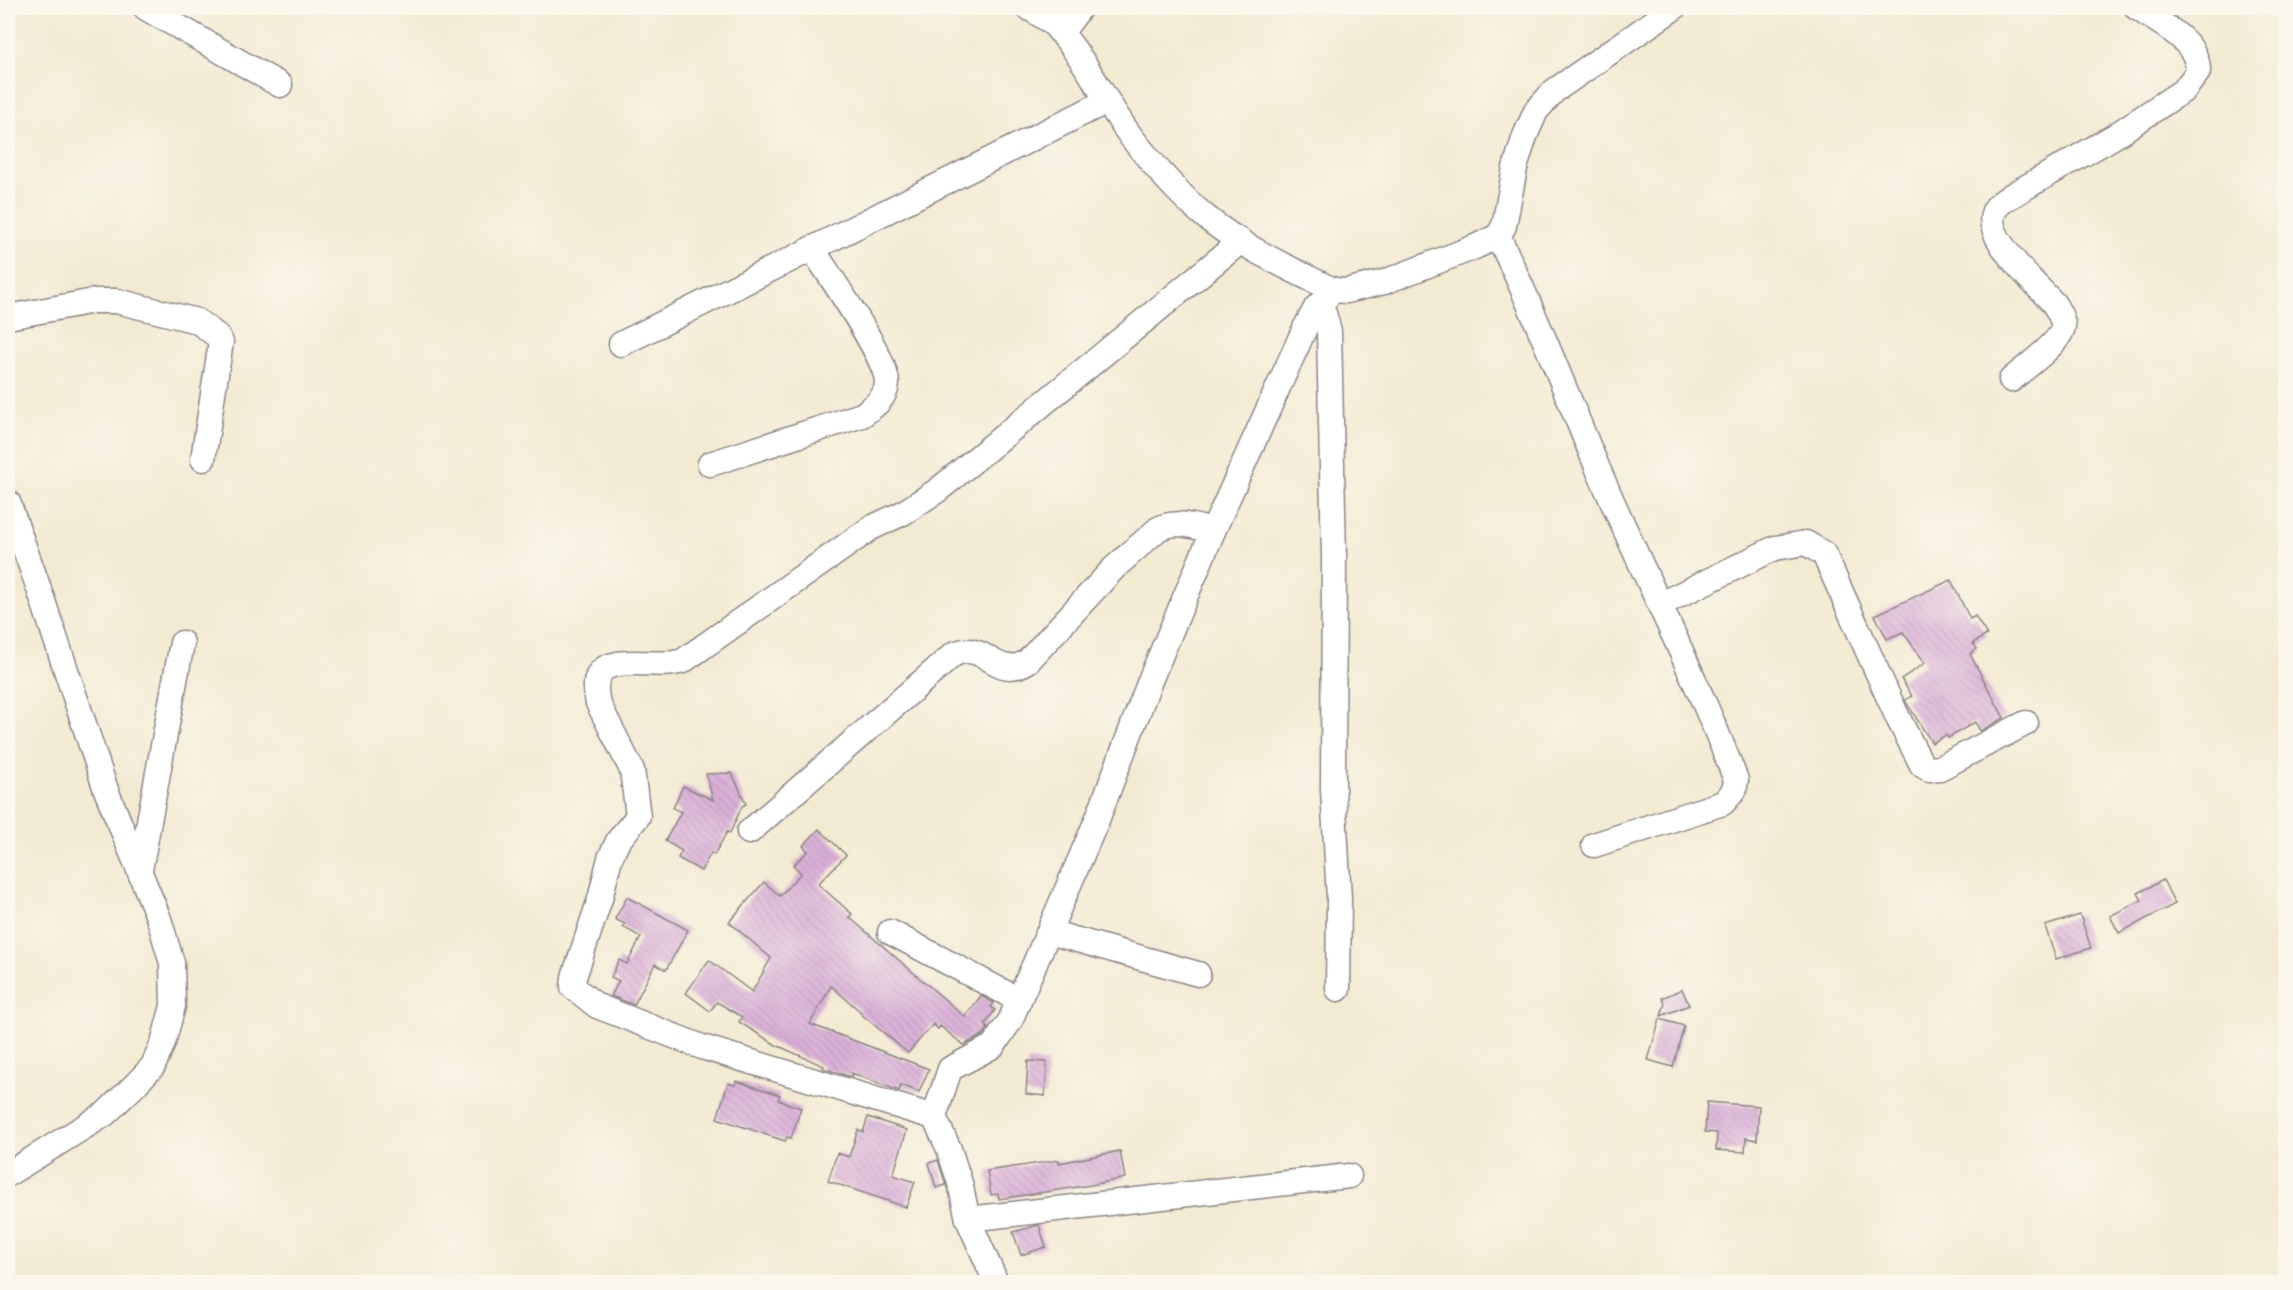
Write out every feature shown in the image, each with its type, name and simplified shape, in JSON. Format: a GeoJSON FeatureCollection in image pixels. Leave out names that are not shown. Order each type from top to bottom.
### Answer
{"type":"FeatureCollection","features":[{"type":"Feature","properties":{"kind":"street"},"geometry":{"type":"LineString","coordinates":[[146,8],[280,85]]}},
{"type":"Feature","properties":{"kind":"street"},"geometry":{"type":"LineString","coordinates":[[1029,8],[1053,24],[1061,33],[1082,59],[1132,137],[1168,181],[1207,218],[1262,255],[1333,290],[1346,291],[1384,282],[1498,236],[1504,226],[1515,168],[1536,111],[1554,91],[1674,8]]}},
{"type":"Feature","properties":{"kind":"street"},"geometry":{"type":"LineString","coordinates":[[1061,33],[1080,8]]}},
{"type":"Feature","properties":{"kind":"street"},"geometry":{"type":"LineString","coordinates":[[2011,380],[2054,343],[2063,327],[2061,315],[2054,304],[1997,240],[1992,222],[1993,213],[1998,205],[2008,197],[2113,137],[2184,90],[2198,72],[2195,54],[2188,45],[2137,8]]}},
{"type":"Feature","properties":{"kind":"street"},"geometry":{"type":"LineString","coordinates":[[621,344],[1107,101]]}},
{"type":"Feature","properties":{"kind":"street"},"geometry":{"type":"LineString","coordinates":[[1498,236],[1528,297],[1599,470],[1661,604],[1736,780],[1734,790],[1723,803],[1594,845]]}},
{"type":"Feature","properties":{"kind":"street"},"geometry":{"type":"LineString","coordinates":[[934,1117],[702,1047],[597,1006],[573,987],[574,976],[600,899],[610,858],[618,841],[638,816],[632,770],[598,703],[597,676],[600,671],[615,663],[671,664],[683,661],[871,528],[918,505],[1241,241]]}},
{"type":"Feature","properties":{"kind":"street"},"geometry":{"type":"LineString","coordinates":[[710,464],[862,414],[880,402],[886,384],[878,355],[812,248]]}},
{"type":"Feature","properties":{"kind":"street"},"geometry":{"type":"LineString","coordinates":[[996,1282],[968,1219],[957,1175],[934,1117],[950,1069],[993,1046],[1010,1021],[1097,820],[1151,678],[1213,531],[1316,308],[1333,290]]}},
{"type":"Feature","properties":{"kind":"street"},"geometry":{"type":"LineString","coordinates":[[8,317],[94,301],[117,301],[197,321],[208,328],[221,342],[203,459]]}},
{"type":"Feature","properties":{"kind":"street"},"geometry":{"type":"LineString","coordinates":[[1316,308],[1324,314],[1328,321],[1329,331],[1334,556],[1333,789],[1339,899],[1338,989]]}},
{"type":"Feature","properties":{"kind":"street"},"geometry":{"type":"LineString","coordinates":[[8,502],[106,790],[159,919],[172,963],[173,1006],[163,1043],[153,1066],[105,1114],[8,1174]]}},
{"type":"Feature","properties":{"kind":"street"},"geometry":{"type":"LineString","coordinates":[[749,832],[954,654],[962,650],[973,650],[1000,666],[1018,667],[1028,661],[1114,567],[1158,529],[1166,524],[1175,523],[1213,531]]}},
{"type":"Feature","properties":{"kind":"street"},"geometry":{"type":"LineString","coordinates":[[1661,604],[1775,548],[1806,543],[1824,554],[1898,718],[1922,765],[1929,769],[1940,768],[2026,723]]}},
{"type":"Feature","properties":{"kind":"street"},"geometry":{"type":"LineString","coordinates":[[140,870],[182,643]]}},
{"type":"Feature","properties":{"kind":"street"},"geometry":{"type":"LineString","coordinates":[[890,932],[1019,1000]]}},
{"type":"Feature","properties":{"kind":"street"},"geometry":{"type":"LineString","coordinates":[[1049,932],[1198,974]]}},
{"type":"Feature","properties":{"kind":"street"},"geometry":{"type":"LineString","coordinates":[[968,1219],[1349,1176]]}},
{"type":"Feature","properties":{"kind":"building"},"geometry":{"type":"Polygon","coordinates":[[[1951,580],[1970,619],[1975,616],[1987,635],[1973,643],[1977,649],[1970,654],[2004,718],[1980,731],[1975,722],[1948,738],[1946,735],[1932,743],[1905,700],[1912,696],[1901,679],[1925,663],[1903,632],[1887,639],[1875,615],[1951,580]]]}},
{"type":"Feature","properties":{"kind":"building"},"geometry":{"type":"Polygon","coordinates":[[[732,773],[746,804],[742,806],[730,833],[727,832],[714,855],[711,853],[701,871],[678,858],[682,851],[665,841],[681,812],[673,808],[683,786],[713,800],[706,774],[732,773]]]}},
{"type":"Feature","properties":{"kind":"building"},"geometry":{"type":"Polygon","coordinates":[[[819,829],[846,855],[818,884],[852,914],[849,917],[965,1017],[981,996],[994,1003],[991,1007],[995,1010],[985,1024],[988,1029],[983,1035],[964,1045],[940,1026],[938,1029],[933,1024],[908,1053],[831,986],[810,1024],[929,1069],[919,1092],[901,1085],[899,1091],[852,1073],[851,1077],[823,1068],[824,1066],[776,1045],[739,1022],[742,1017],[717,1002],[710,1011],[686,993],[709,960],[752,992],[771,958],[729,922],[764,882],[780,896],[801,873],[793,865],[808,851],[803,846],[819,829]]]}},
{"type":"Feature","properties":{"kind":"building"},"geometry":{"type":"Polygon","coordinates":[[[2163,880],[2175,904],[2119,933],[2110,916],[2142,900],[2138,893],[2163,880]]]}},
{"type":"Feature","properties":{"kind":"building"},"geometry":{"type":"Polygon","coordinates":[[[627,897],[688,930],[666,970],[655,964],[634,1005],[611,996],[619,981],[611,977],[619,960],[627,964],[641,937],[623,927],[625,924],[615,919],[627,897]]]}},
{"type":"Feature","properties":{"kind":"building"},"geometry":{"type":"Polygon","coordinates":[[[2080,915],[2091,948],[2056,959],[2045,926],[2080,915]]]}},
{"type":"Feature","properties":{"kind":"building"},"geometry":{"type":"Polygon","coordinates":[[[1682,989],[1689,1005],[1661,1016],[1665,1003],[1662,998],[1682,989]]]}},
{"type":"Feature","properties":{"kind":"building"},"geometry":{"type":"Polygon","coordinates":[[[1660,1019],[1684,1026],[1673,1067],[1648,1060],[1660,1019]]]}},
{"type":"Feature","properties":{"kind":"building"},"geometry":{"type":"Polygon","coordinates":[[[1028,1061],[1047,1062],[1045,1096],[1026,1094],[1028,1061]]]}},
{"type":"Feature","properties":{"kind":"building"},"geometry":{"type":"Polygon","coordinates":[[[736,1081],[780,1095],[778,1100],[801,1108],[791,1138],[787,1137],[785,1141],[717,1118],[728,1083],[735,1085],[736,1081]]]}},
{"type":"Feature","properties":{"kind":"building"},"geometry":{"type":"Polygon","coordinates":[[[1707,1102],[1759,1106],[1757,1140],[1746,1138],[1745,1152],[1716,1150],[1717,1133],[1705,1132],[1707,1102]]]}},
{"type":"Feature","properties":{"kind":"building"},"geometry":{"type":"Polygon","coordinates":[[[868,1117],[907,1130],[893,1175],[915,1182],[906,1207],[828,1181],[837,1153],[849,1157],[858,1130],[863,1132],[868,1117]]]}},
{"type":"Feature","properties":{"kind":"building"},"geometry":{"type":"Polygon","coordinates":[[[1120,1151],[1125,1178],[999,1199],[998,1194],[991,1195],[987,1171],[1059,1160],[1059,1163],[1120,1151]]]}},
{"type":"Feature","properties":{"kind":"building"},"geometry":{"type":"Polygon","coordinates":[[[938,1160],[946,1185],[936,1188],[929,1163],[938,1160]]]}},
{"type":"Feature","properties":{"kind":"building"},"geometry":{"type":"Polygon","coordinates":[[[1039,1225],[1046,1247],[1021,1255],[1013,1232],[1039,1225]]]}}]}
